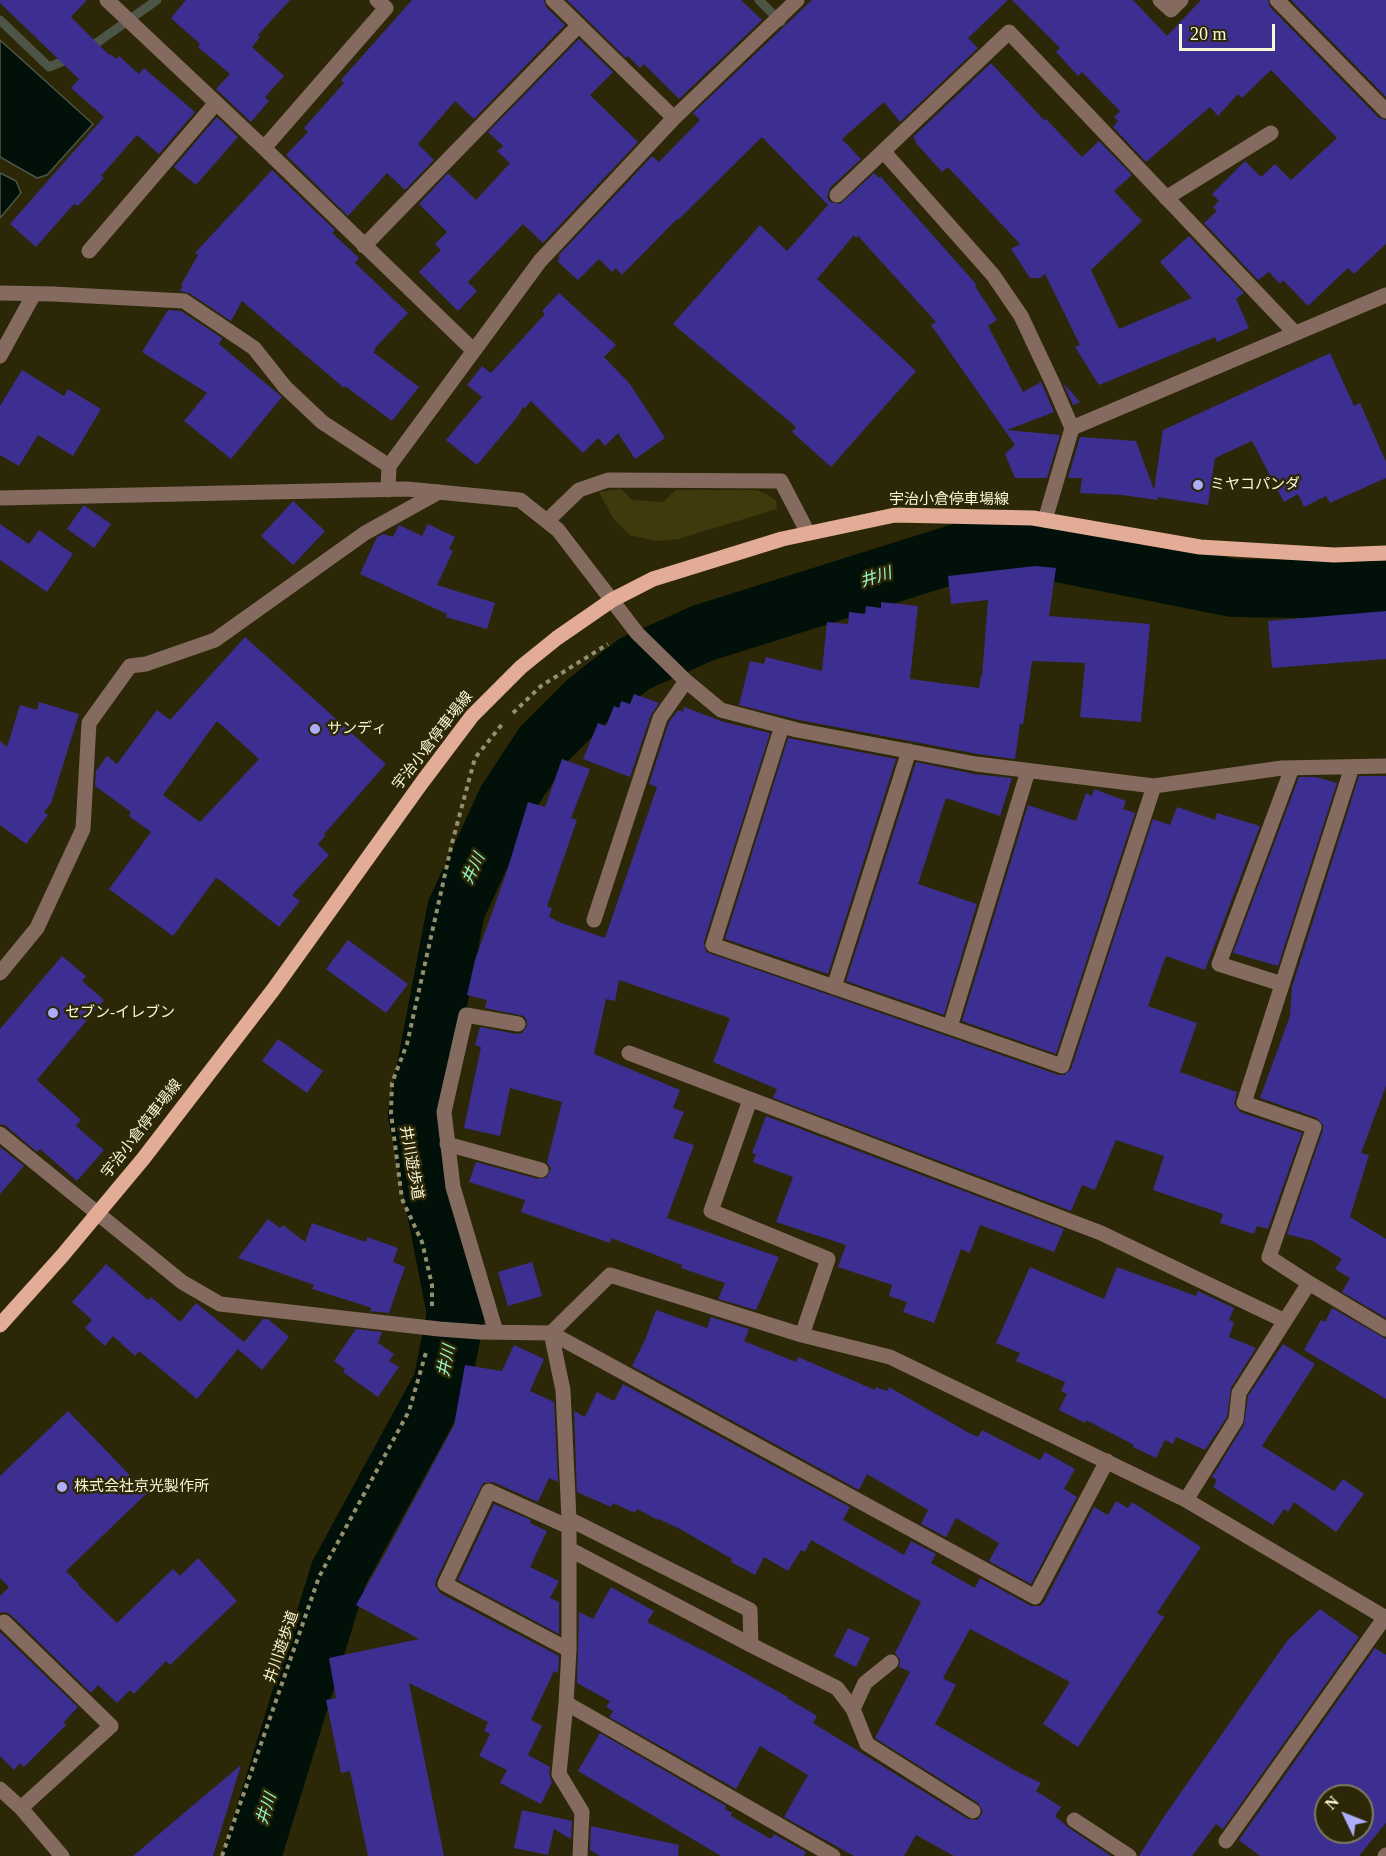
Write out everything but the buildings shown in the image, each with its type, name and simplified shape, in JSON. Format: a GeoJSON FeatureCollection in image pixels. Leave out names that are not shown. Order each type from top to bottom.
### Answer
{"type":"FeatureCollection","features":[{"type":"Feature","properties":{"kind":"main road","name":"宇治小倉停車場線"},"geometry":{"type":"LineString","coordinates":[[0,1325],[143,1159],[273,990],[472,716],[521,667],[557,638],[612,600],[653,579],[782,539],[895,515],[1033,518],[1200,547],[1334,555],[1386,553]]}},
{"type":"Feature","properties":{"kind":"street"},"geometry":{"type":"LineString","coordinates":[[107,0],[473,350]]}},
{"type":"Feature","properties":{"kind":"street"},"geometry":{"type":"LineString","coordinates":[[264,148],[386,8],[377,0]]}},
{"type":"Feature","properties":{"kind":"street"},"geometry":{"type":"LineString","coordinates":[[553,0],[674,118]]}},
{"type":"Feature","properties":{"kind":"street"},"geometry":{"type":"LineString","coordinates":[[388,490],[389,466],[540,261],[674,118],[796,0]]}},
{"type":"Feature","properties":{"kind":"street"},"geometry":{"type":"LineString","coordinates":[[1160,0],[1171,10],[1181,0]]}},
{"type":"Feature","properties":{"kind":"street"},"geometry":{"type":"LineString","coordinates":[[1277,0],[1386,111]]}},
{"type":"Feature","properties":{"kind":"street"},"geometry":{"type":"LineString","coordinates":[[364,246],[579,25]]}},
{"type":"Feature","properties":{"kind":"street"},"geometry":{"type":"LineString","coordinates":[[837,195],[1009,32],[1294,333]]}},
{"type":"Feature","properties":{"kind":"street"},"geometry":{"type":"LineString","coordinates":[[89,251],[216,103]]}},
{"type":"Feature","properties":{"kind":"street"},"geometry":{"type":"LineString","coordinates":[[1166,198],[1271,133]]}},
{"type":"Feature","properties":{"kind":"street"},"geometry":{"type":"LineString","coordinates":[[883,151],[993,275],[1021,316],[1072,428],[1046,520]]}},
{"type":"Feature","properties":{"kind":"street"},"geometry":{"type":"LineString","coordinates":[[0,293],[184,301],[255,348],[285,387],[322,422],[389,466]]}},
{"type":"Feature","properties":{"kind":"street"},"geometry":{"type":"LineString","coordinates":[[0,356],[34,294]]}},
{"type":"Feature","properties":{"kind":"street"},"geometry":{"type":"LineString","coordinates":[[1072,428],[1386,295]]}},
{"type":"Feature","properties":{"kind":"street"},"geometry":{"type":"LineString","coordinates":[[547,521],[579,490],[608,480],[781,481],[808,533]]}},
{"type":"Feature","properties":{"kind":"street"},"geometry":{"type":"LineString","coordinates":[[0,498],[388,490],[440,492],[520,500],[558,530],[637,633],[686,681],[721,710],[782,726],[976,764],[1154,786],[1292,768],[1386,766]]}},
{"type":"Feature","properties":{"kind":"street"},"geometry":{"type":"LineString","coordinates":[[0,973],[37,928],[82,829],[90,723],[130,666],[146,664],[214,640],[364,533],[440,492]]}},
{"type":"Feature","properties":{"kind":"street"},"geometry":{"type":"LineString","coordinates":[[594,920],[660,718],[686,681]]}},
{"type":"Feature","properties":{"kind":"street"},"geometry":{"type":"LineString","coordinates":[[782,726],[713,945],[1062,1066],[1154,786]]}},
{"type":"Feature","properties":{"kind":"street"},"geometry":{"type":"LineString","coordinates":[[834,987],[909,751]]}},
{"type":"Feature","properties":{"kind":"street"},"geometry":{"type":"LineString","coordinates":[[1352,767],[1244,1103],[1314,1127],[1269,1257],[1386,1329]]}},
{"type":"Feature","properties":{"kind":"street"},"geometry":{"type":"LineString","coordinates":[[1282,984],[1220,964],[1292,768]]}},
{"type":"Feature","properties":{"kind":"street"},"geometry":{"type":"LineString","coordinates":[[950,1027],[1028,771]]}},
{"type":"Feature","properties":{"kind":"street"},"geometry":{"type":"LineString","coordinates":[[496,1332],[453,1187],[444,1112],[466,1015],[518,1024]]}},
{"type":"Feature","properties":{"kind":"street"},"geometry":{"type":"LineString","coordinates":[[629,1053],[1101,1233],[1285,1321]]}},
{"type":"Feature","properties":{"kind":"street"},"geometry":{"type":"LineString","coordinates":[[750,1100],[711,1211],[828,1259],[802,1335]]}},
{"type":"Feature","properties":{"kind":"street"},"geometry":{"type":"LineString","coordinates":[[0,1134],[182,1282],[220,1304],[435,1329],[551,1333],[1035,1597],[1107,1461]]}},
{"type":"Feature","properties":{"kind":"street"},"geometry":{"type":"LineString","coordinates":[[447,1144],[541,1170]]}},
{"type":"Feature","properties":{"kind":"street"},"geometry":{"type":"LineString","coordinates":[[551,1333],[610,1275],[802,1335],[890,1357],[1186,1500],[1386,1617],[1226,1841]]}},
{"type":"Feature","properties":{"kind":"street"},"geometry":{"type":"LineString","coordinates":[[1186,1500],[1236,1420],[1239,1393],[1309,1283]]}},
{"type":"Feature","properties":{"kind":"street"},"geometry":{"type":"LineString","coordinates":[[551,1333],[563,1390],[569,1523],[567,1703],[559,1774],[582,1812],[580,1856]]}},
{"type":"Feature","properties":{"kind":"street"},"geometry":{"type":"LineString","coordinates":[[569,1650],[445,1584],[489,1491],[569,1523],[750,1610],[751,1646]]}},
{"type":"Feature","properties":{"kind":"street"},"geometry":{"type":"LineString","coordinates":[[569,1549],[751,1646],[837,1688],[853,1709],[867,1744],[973,1811]]}},
{"type":"Feature","properties":{"kind":"street"},"geometry":{"type":"LineString","coordinates":[[4,1622],[111,1726],[21,1808]]}},
{"type":"Feature","properties":{"kind":"street"},"geometry":{"type":"LineString","coordinates":[[853,1709],[865,1683],[891,1662]]}},
{"type":"Feature","properties":{"kind":"street"},"geometry":{"type":"LineString","coordinates":[[567,1703],[833,1856]]}},
{"type":"Feature","properties":{"kind":"street"},"geometry":{"type":"LineString","coordinates":[[0,1790],[21,1808],[62,1856]]}},
{"type":"Feature","properties":{"kind":"street"},"geometry":{"type":"LineString","coordinates":[[1074,1820],[1129,1856]]}},
{"type":"Feature","properties":{"kind":"path","name":"井川遊歩道"},"geometry":{"type":"LineString","coordinates":[[222,1856],[319,1577],[409,1412],[435,1329],[432,1285],[422,1242],[402,1199],[394,1149],[392,1083],[407,1044],[452,843],[475,758],[502,723],[541,686],[608,644]]}},
{"type":"Feature","properties":{"kind":"shaded area"},"geometry":{"type":"Polygon","coordinates":[[[0,40],[93,124],[47,175],[37,178],[0,157],[0,40]]]}},
{"type":"Feature","properties":{"kind":"shaded area"},"geometry":{"type":"Polygon","coordinates":[[[0,173],[16,181],[21,193],[0,218],[0,173]]]}},
{"type":"Feature","properties":{"kind":"shaded area"},"geometry":{"type":"Polygon","coordinates":[[[621,489],[632,500],[663,502],[676,490],[757,490],[776,501],[777,509],[678,539],[656,541],[630,535],[613,518],[599,492],[621,489]]]}},
{"type":"Feature","properties":{"kind":"waterway"},"geometry":{"type":"LineString","coordinates":[[88,49],[157,0]]}},
{"type":"Feature","properties":{"kind":"waterway"},"geometry":{"type":"LineString","coordinates":[[759,0],[781,22]]}},
{"type":"Feature","properties":{"kind":"waterway"},"geometry":{"type":"LineString","coordinates":[[0,20],[49,67],[71,58]]}},
{"type":"Feature","properties":{"kind":"waterway","name":"井川"},"geometry":{"type":"LineString","coordinates":[[252,1856],[339,1573],[442,1384],[456,1313],[417,1114],[456,910],[506,801],[543,745],[587,701],[634,664],[703,633],[964,551],[1053,552],[1233,588],[1386,590]]}},
{"type":"Feature","properties":{"kind":"place","name":"ミヤコパンダ"},"geometry":{"type":"Point","coordinates":[1198,485]}},
{"type":"Feature","properties":{"kind":"place","name":"サンディ"},"geometry":{"type":"Point","coordinates":[315,729]}},
{"type":"Feature","properties":{"kind":"place","name":"セブン-イレブン"},"geometry":{"type":"Point","coordinates":[53,1013]}},
{"type":"Feature","properties":{"kind":"place","name":"株式会社京光製作所"},"geometry":{"type":"Point","coordinates":[62,1487]}}]}
